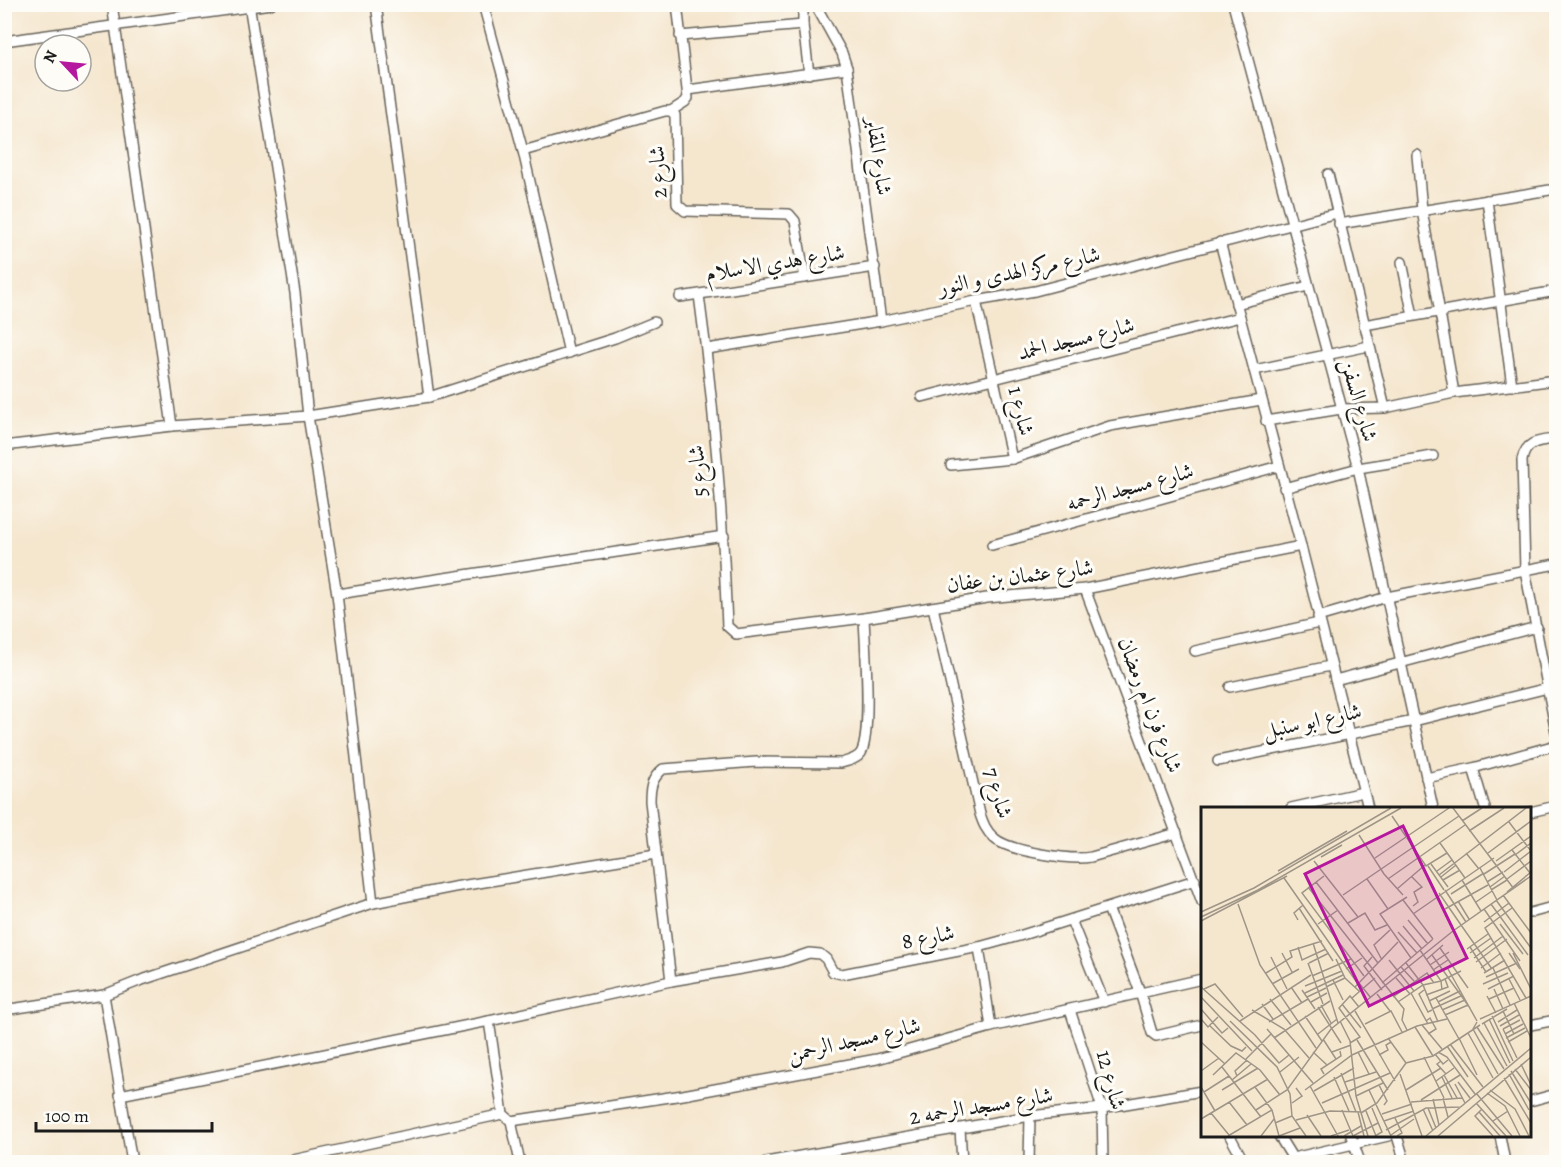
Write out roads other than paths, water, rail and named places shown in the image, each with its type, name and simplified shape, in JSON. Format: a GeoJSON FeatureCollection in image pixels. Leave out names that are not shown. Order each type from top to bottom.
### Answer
{"type":"FeatureCollection","features":[{"type":"Feature","properties":{"kind":"street"},"geometry":{"type":"LineString","coordinates":[[112,4],[172,426]]}},
{"type":"Feature","properties":{"kind":"street"},"geometry":{"type":"LineString","coordinates":[[4,41],[271,4]]}},
{"type":"Feature","properties":{"kind":"street"},"geometry":{"type":"LineString","coordinates":[[375,4],[429,397]]}},
{"type":"Feature","properties":{"kind":"street"},"geometry":{"type":"LineString","coordinates":[[483,4],[524,151],[568,353]]}},
{"type":"Feature","properties":{"kind":"street"},"geometry":{"type":"LineString","coordinates":[[671,111],[687,100],[688,90],[677,4]]}},
{"type":"Feature","properties":{"kind":"street"},"geometry":{"type":"LineString","coordinates":[[802,4],[802,25],[809,74]]}},
{"type":"Feature","properties":{"kind":"street","name":"شارع المقابر"},"geometry":{"type":"LineString","coordinates":[[815,4],[842,53],[847,69],[881,321]]}},
{"type":"Feature","properties":{"kind":"street","name":"شارع السفن"},"geometry":{"type":"LineString","coordinates":[[1233,4],[1358,468],[1433,807]]}},
{"type":"Feature","properties":{"kind":"street"},"geometry":{"type":"LineString","coordinates":[[249,6],[295,293],[308,416],[337,594],[373,903]]}},
{"type":"Feature","properties":{"kind":"street"},"geometry":{"type":"LineString","coordinates":[[680,36],[802,25]]}},
{"type":"Feature","properties":{"kind":"street"},"geometry":{"type":"LineString","coordinates":[[688,90],[847,69]]}},
{"type":"Feature","properties":{"kind":"street","name":"شارع 2"},"geometry":{"type":"LineString","coordinates":[[524,151],[671,111],[675,115],[677,204],[679,207],[685,211],[789,214],[795,221],[805,278]]}},
{"type":"Feature","properties":{"kind":"street"},"geometry":{"type":"LineString","coordinates":[[1418,155],[1422,210],[1454,393]]}},
{"type":"Feature","properties":{"kind":"street"},"geometry":{"type":"LineString","coordinates":[[1328,174],[1385,408]]}},
{"type":"Feature","properties":{"kind":"street"},"geometry":{"type":"LineString","coordinates":[[1339,224],[1557,189]]}},
{"type":"Feature","properties":{"kind":"street"},"geometry":{"type":"LineString","coordinates":[[1487,200],[1512,386]]}},
{"type":"Feature","properties":{"kind":"street","name":"شارع مركز الهدى و النور"},"geometry":{"type":"LineString","coordinates":[[707,349],[881,321],[1035,291],[1337,213]]}},
{"type":"Feature","properties":{"kind":"street"},"geometry":{"type":"LineString","coordinates":[[1220,242],[1368,807]]}},
{"type":"Feature","properties":{"kind":"street"},"geometry":{"type":"LineString","coordinates":[[1402,262],[1413,316]]}},
{"type":"Feature","properties":{"kind":"street","name":"شارع هدي الاسلام"},"geometry":{"type":"LineString","coordinates":[[680,297],[875,267]]}},
{"type":"Feature","properties":{"kind":"street"},"geometry":{"type":"LineString","coordinates":[[1236,304],[1308,286]]}},
{"type":"Feature","properties":{"kind":"street"},"geometry":{"type":"LineString","coordinates":[[1364,325],[1557,291]]}},
{"type":"Feature","properties":{"kind":"street","name":"شارع 5"},"geometry":{"type":"LineString","coordinates":[[699,295],[707,349],[724,536],[727,626],[732,632],[741,634]]}},
{"type":"Feature","properties":{"kind":"street","name":"شارع 1"},"geometry":{"type":"LineString","coordinates":[[976,301],[1012,459]]}},
{"type":"Feature","properties":{"kind":"street","name":"شارع مسجد الحمد"},"geometry":{"type":"LineString","coordinates":[[922,397],[1240,317]]}},
{"type":"Feature","properties":{"kind":"street"},"geometry":{"type":"LineString","coordinates":[[4,446],[172,426],[308,416],[429,397],[568,353],[654,322]]}},
{"type":"Feature","properties":{"kind":"street"},"geometry":{"type":"LineString","coordinates":[[1254,370],[1369,346]]}},
{"type":"Feature","properties":{"kind":"street"},"geometry":{"type":"LineString","coordinates":[[1266,421],[1341,409],[1385,408],[1454,393],[1557,380]]}},
{"type":"Feature","properties":{"kind":"street"},"geometry":{"type":"LineString","coordinates":[[951,465],[1012,459],[1110,426],[1261,400]]}},
{"type":"Feature","properties":{"kind":"street"},"geometry":{"type":"LineString","coordinates":[[1557,439],[1533,442],[1524,451],[1523,522],[1525,570],[1552,687],[1557,732]]}},
{"type":"Feature","properties":{"kind":"street"},"geometry":{"type":"LineString","coordinates":[[1284,488],[1358,468],[1433,456]]}},
{"type":"Feature","properties":{"kind":"street","name":"شارع مسجد الرحمه"},"geometry":{"type":"LineString","coordinates":[[992,545],[1278,466]]}},
{"type":"Feature","properties":{"kind":"street"},"geometry":{"type":"LineString","coordinates":[[337,594],[724,536]]}},
{"type":"Feature","properties":{"kind":"street","name":"شارع عثمان بن عفان"},"geometry":{"type":"LineString","coordinates":[[741,634],[933,608],[987,598],[1085,589],[1301,546]]}},
{"type":"Feature","properties":{"kind":"street"},"geometry":{"type":"LineString","coordinates":[[1195,651],[1318,620],[1388,597],[1557,564]]}},
{"type":"Feature","properties":{"kind":"street","name":"شارع فرن ام رمضان"},"geometry":{"type":"LineString","coordinates":[[1085,589],[1201,896]]}},
{"type":"Feature","properties":{"kind":"street","name":"شارع 7"},"geometry":{"type":"LineString","coordinates":[[933,608],[980,814],[984,828],[994,839],[1010,847],[1076,859],[1091,857],[1177,833]]}},
{"type":"Feature","properties":{"kind":"street"},"geometry":{"type":"LineString","coordinates":[[671,981],[650,791],[656,776],[663,769],[756,762],[841,763],[860,755],[864,745],[867,716],[864,618]]}},
{"type":"Feature","properties":{"kind":"street"},"geometry":{"type":"LineString","coordinates":[[1335,680],[1537,627]]}},
{"type":"Feature","properties":{"kind":"street"},"geometry":{"type":"LineString","coordinates":[[1230,687],[1330,666]]}},
{"type":"Feature","properties":{"kind":"street","name":"شارع ابو سنبل"},"geometry":{"type":"LineString","coordinates":[[1218,761],[1414,721],[1552,687]]}},
{"type":"Feature","properties":{"kind":"street"},"geometry":{"type":"LineString","coordinates":[[1426,778],[1557,745]]}},
{"type":"Feature","properties":{"kind":"street"},"geometry":{"type":"LineString","coordinates":[[1473,768],[1485,807]]}},
{"type":"Feature","properties":{"kind":"street"},"geometry":{"type":"LineString","coordinates":[[1296,807],[1363,792]]}},
{"type":"Feature","properties":{"kind":"street"},"geometry":{"type":"LineString","coordinates":[[1531,812],[1557,806]]}},
{"type":"Feature","properties":{"kind":"street"},"geometry":{"type":"LineString","coordinates":[[4,1010],[104,995],[139,981],[373,903],[454,887],[656,854]]}},
{"type":"Feature","properties":{"kind":"street","name":"شارع 8"},"geometry":{"type":"LineString","coordinates":[[120,1095],[489,1022],[671,981],[782,962],[813,953],[820,954],[826,959],[833,972],[842,974],[979,947],[1195,880]]}},
{"type":"Feature","properties":{"kind":"street"},"geometry":{"type":"LineString","coordinates":[[1531,913],[1557,906]]}},
{"type":"Feature","properties":{"kind":"street"},"geometry":{"type":"LineString","coordinates":[[1108,908],[1154,1035],[1201,1025]]}},
{"type":"Feature","properties":{"kind":"street"},"geometry":{"type":"LineString","coordinates":[[1071,920],[1104,1002]]}},
{"type":"Feature","properties":{"kind":"street"},"geometry":{"type":"LineString","coordinates":[[979,947],[991,1027]]}},
{"type":"Feature","properties":{"kind":"street","name":"شارع مسجد الرحمن"},"geometry":{"type":"LineString","coordinates":[[511,1121],[683,1095],[877,1059],[991,1027],[1201,978]]}},
{"type":"Feature","properties":{"kind":"street"},"geometry":{"type":"LineString","coordinates":[[104,995],[132,1162]]}},
{"type":"Feature","properties":{"kind":"street","name":"شارع 12"},"geometry":{"type":"LineString","coordinates":[[1070,1010],[1102,1108],[1102,1162]]}},
{"type":"Feature","properties":{"kind":"street"},"geometry":{"type":"LineString","coordinates":[[1531,1025],[1557,1020]]}},
{"type":"Feature","properties":{"kind":"street"},"geometry":{"type":"LineString","coordinates":[[489,1022],[503,1114],[511,1121],[520,1162]]}},
{"type":"Feature","properties":{"kind":"street","name":"شارع مسجد الرحمه 2"},"geometry":{"type":"LineString","coordinates":[[766,1162],[1030,1116],[1102,1108],[1201,1091]]}},
{"type":"Feature","properties":{"kind":"street"},"geometry":{"type":"LineString","coordinates":[[1531,1101],[1557,1094]]}},
{"type":"Feature","properties":{"kind":"street"},"geometry":{"type":"LineString","coordinates":[[284,1162],[503,1114]]}},
{"type":"Feature","properties":{"kind":"street"},"geometry":{"type":"LineString","coordinates":[[1029,1162],[1030,1116]]}},
{"type":"Feature","properties":{"kind":"street"},"geometry":{"type":"LineString","coordinates":[[960,1129],[962,1162]]}},
{"type":"Feature","properties":{"kind":"street"},"geometry":{"type":"LineString","coordinates":[[1231,1137],[1244,1162]]}},
{"type":"Feature","properties":{"kind":"street"},"geometry":{"type":"LineString","coordinates":[[1280,1137],[1294,1160],[1352,1139],[1376,1137]]}},
{"type":"Feature","properties":{"kind":"street"},"geometry":{"type":"LineString","coordinates":[[1397,1137],[1405,1162]]}},
{"type":"Feature","properties":{"kind":"street"},"geometry":{"type":"LineString","coordinates":[[1500,1137],[1505,1162]]}},
{"type":"Feature","properties":{"kind":"street"},"geometry":{"type":"LineString","coordinates":[[1352,1139],[1360,1162]]}}]}
